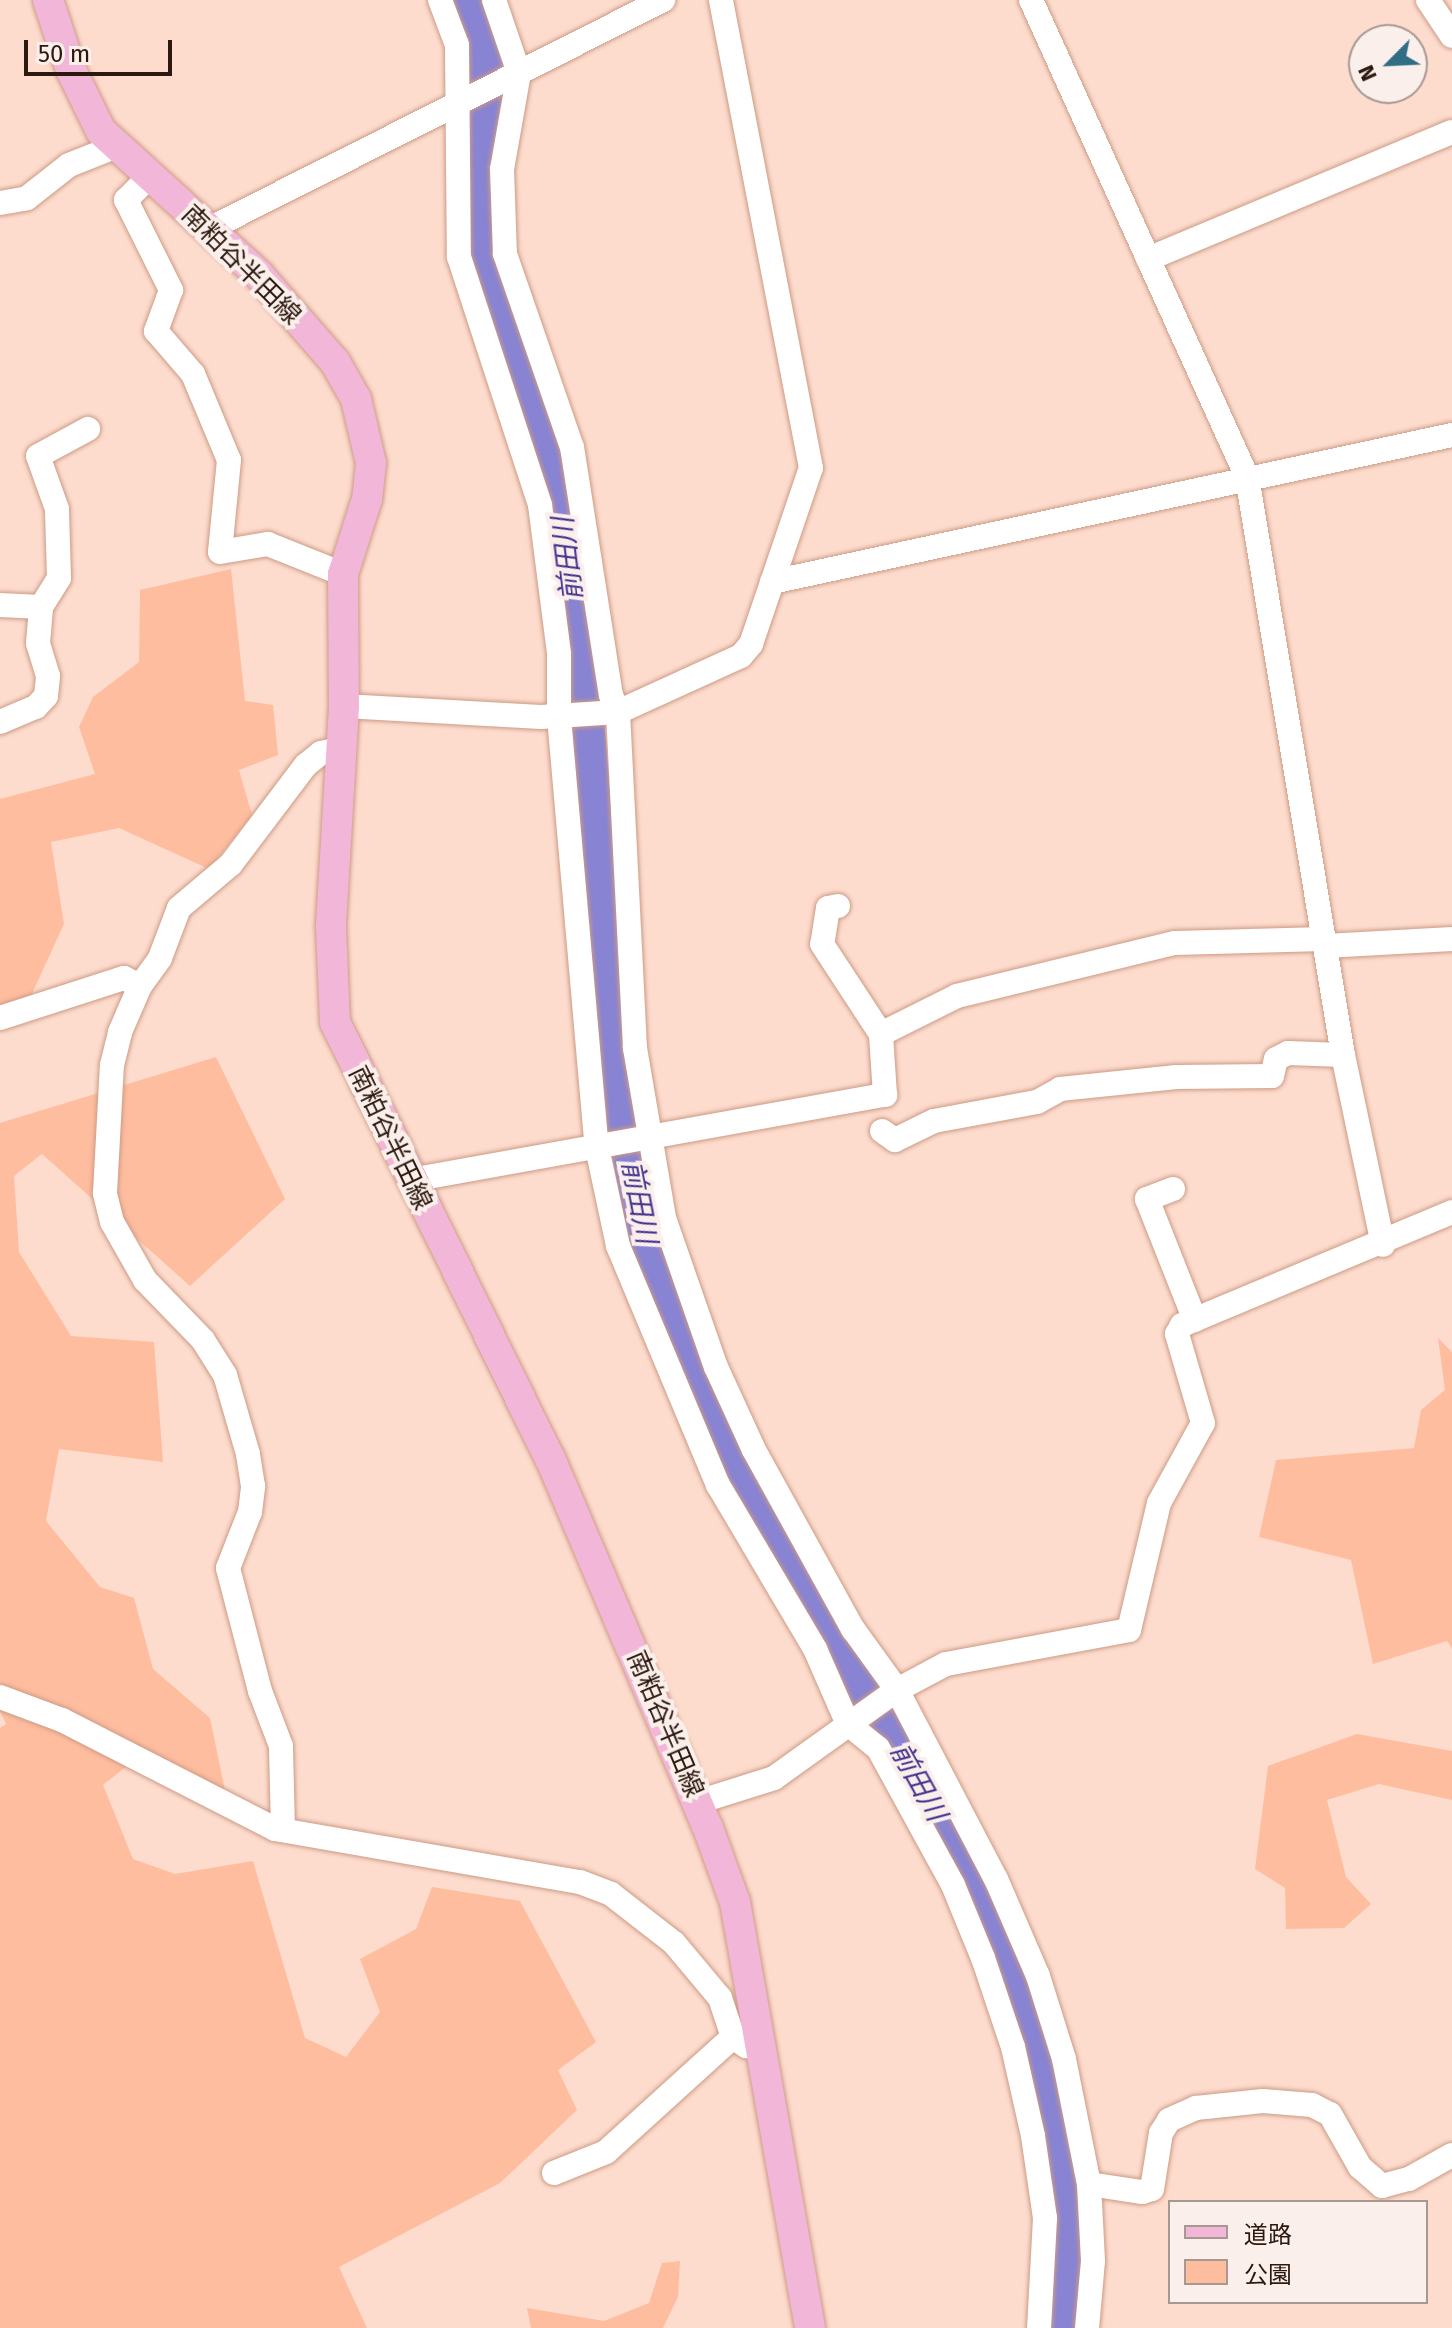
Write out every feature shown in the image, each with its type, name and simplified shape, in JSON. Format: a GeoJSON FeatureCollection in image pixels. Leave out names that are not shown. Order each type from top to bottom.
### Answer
{"type":"FeatureCollection","features":[{"type":"Feature","properties":{"kind":"main road","name":"南粕谷半田線"},"geometry":{"type":"LineString","coordinates":[[48,0],[71,70],[101,131],[287,307],[335,362],[356,399],[371,463],[367,499],[343,574],[344,706],[331,927],[335,1022],[550,1458],[698,1802],[735,1902],[810,2328]]}},
{"type":"Feature","properties":{"kind":"street"},"geometry":{"type":"LineString","coordinates":[[440,0],[457,45],[460,103],[459,257],[540,505],[559,654],[559,717],[601,1143],[618,1246],[647,1325],[718,1485],[815,1649],[848,1724],[878,1748],[953,1885],[1013,2047],[1045,2218],[1039,2328]]}},
{"type":"Feature","properties":{"kind":"street"},"geometry":{"type":"LineString","coordinates":[[494,0],[513,76],[502,169],[505,254],[572,447],[611,695],[635,1048],[664,1218],[716,1367],[754,1450],[853,1629],[897,1690],[996,1879],[1038,1976],[1064,2059],[1089,2184],[1093,2261],[1087,2328]]}},
{"type":"Feature","properties":{"kind":"street"},"geometry":{"type":"LineString","coordinates":[[207,230],[663,0]]}},
{"type":"Feature","properties":{"kind":"street"},"geometry":{"type":"LineString","coordinates":[[344,706],[559,717],[613,712],[741,656],[751,644],[811,468],[721,0]]}},
{"type":"Feature","properties":{"kind":"street"},"geometry":{"type":"LineString","coordinates":[[1031,0],[1247,477],[1343,1055],[1383,1245]]}},
{"type":"Feature","properties":{"kind":"street"},"geometry":{"type":"LineString","coordinates":[[1428,0],[1452,36]]}},
{"type":"Feature","properties":{"kind":"street"},"geometry":{"type":"LineString","coordinates":[[1148,259],[1452,132]]}},
{"type":"Feature","properties":{"kind":"street"},"geometry":{"type":"LineString","coordinates":[[0,203],[27,198],[69,165],[117,146]]}},
{"type":"Feature","properties":{"kind":"street"},"geometry":{"type":"LineString","coordinates":[[150,176],[126,200],[171,290],[156,331],[193,374],[229,460],[220,552],[268,544],[343,574]]}},
{"type":"Feature","properties":{"kind":"street"},"geometry":{"type":"LineString","coordinates":[[0,722],[36,707],[46,696],[48,676],[38,643],[41,607],[59,578],[57,509],[38,456],[88,429]]}},
{"type":"Feature","properties":{"kind":"street"},"geometry":{"type":"LineString","coordinates":[[772,582],[1452,435]]}},
{"type":"Feature","properties":{"kind":"street"},"geometry":{"type":"LineString","coordinates":[[0,605],[41,607]]}},
{"type":"Feature","properties":{"kind":"street"},"geometry":{"type":"LineString","coordinates":[[283,1830],[281,1746],[260,1691],[228,1568],[250,1512],[253,1486],[248,1454],[225,1375],[203,1340],[145,1280],[112,1222],[105,1193],[112,1065],[140,986],[160,958],[187,897],[231,864],[306,765],[321,753],[340,749]]}},
{"type":"Feature","properties":{"kind":"street"},"geometry":{"type":"LineString","coordinates":[[838,906],[828,908],[822,944],[881,1034],[885,1095],[879,1139],[895,1140],[934,1121],[1037,1102],[1060,1089],[1176,1077],[1272,1076],[1276,1059],[1288,1053],[1343,1055]]}},
{"type":"Feature","properties":{"kind":"street"},"geometry":{"type":"LineString","coordinates":[[881,1034],[957,996],[1175,943],[1452,939]]}},
{"type":"Feature","properties":{"kind":"street"},"geometry":{"type":"LineString","coordinates":[[0,1018],[124,978],[140,986]]}},
{"type":"Feature","properties":{"kind":"street"},"geometry":{"type":"LineString","coordinates":[[411,1180],[601,1143],[885,1095]]}},
{"type":"Feature","properties":{"kind":"street"},"geometry":{"type":"LineString","coordinates":[[1173,1189],[1147,1199],[1195,1320]]}},
{"type":"Feature","properties":{"kind":"street"},"geometry":{"type":"LineString","coordinates":[[698,1802],[774,1778],[897,1690],[946,1664],[1129,1630],[1159,1503],[1203,1423],[1177,1334],[1195,1320],[1383,1245],[1452,1212]]}},
{"type":"Feature","properties":{"kind":"street"},"geometry":{"type":"LineString","coordinates":[[0,1697],[50,1714],[283,1830],[580,1882],[611,1894],[674,1943],[720,1998],[733,2037],[761,2056]]}},
{"type":"Feature","properties":{"kind":"street"},"geometry":{"type":"LineString","coordinates":[[554,2173],[606,2152],[733,2037]]}},
{"type":"Feature","properties":{"kind":"street"},"geometry":{"type":"LineString","coordinates":[[1089,2184],[1142,2192],[1152,2189],[1161,2133],[1169,2120],[1196,2108],[1263,2101],[1312,2105],[1330,2114],[1360,2167],[1382,2186],[1409,2179],[1452,2155]]}},
{"type":"Feature","properties":{"kind":"green space"},"geometry":{"type":"Polygon","coordinates":[[[231,569],[245,701],[273,705],[278,755],[239,770],[252,815],[209,869],[119,828],[51,842],[64,924],[30,998],[0,1009],[0,799],[95,774],[79,727],[93,697],[139,662],[140,590],[231,569]]]}},
{"type":"Feature","properties":{"kind":"green space"},"geometry":{"type":"Polygon","coordinates":[[[216,1057],[285,1199],[190,1286],[42,1154],[14,1176],[19,1252],[71,1336],[154,1342],[163,1462],[59,1449],[46,1521],[100,1587],[134,1598],[153,1669],[210,1718],[225,1791],[142,1754],[103,1785],[133,1859],[175,1874],[253,1861],[305,2038],[346,2057],[380,2012],[360,1959],[416,1929],[432,1887],[520,1901],[596,2042],[558,2070],[577,2110],[500,2183],[339,2267],[367,2328],[0,2328],[0,1728],[6,1724],[0,1711],[0,1123],[216,1057]]]}},
{"type":"Feature","properties":{"kind":"green space"},"geometry":{"type":"Polygon","coordinates":[[[1438,1338],[1452,1352],[1452,1649],[1447,1641],[1373,1664],[1351,1560],[1259,1537],[1276,1460],[1414,1448],[1421,1410],[1445,1390],[1438,1338]]]}},
{"type":"Feature","properties":{"kind":"green space"},"geometry":{"type":"Polygon","coordinates":[[[1357,1734],[1452,1751],[1452,1800],[1379,1784],[1327,1800],[1346,1877],[1371,1904],[1344,1928],[1286,1929],[1285,1888],[1255,1869],[1268,1766],[1357,1734]]]}},
{"type":"Feature","properties":{"kind":"green space"},"geometry":{"type":"Polygon","coordinates":[[[680,2261],[678,2297],[663,2328],[531,2328],[527,2308],[604,2321],[649,2303],[662,2263],[680,2261]]]}},
{"type":"Feature","properties":{"kind":"waterway","name":"前田川"},"geometry":{"type":"LineString","coordinates":[[469,0],[484,30],[487,102],[477,189],[484,272],[548,448],[562,503],[587,728],[615,1082],[653,1268],[694,1380],[730,1457],[841,1660],[914,1767],[1003,1950],[1049,2091],[1070,2206],[1073,2257],[1063,2328]]}}]}
